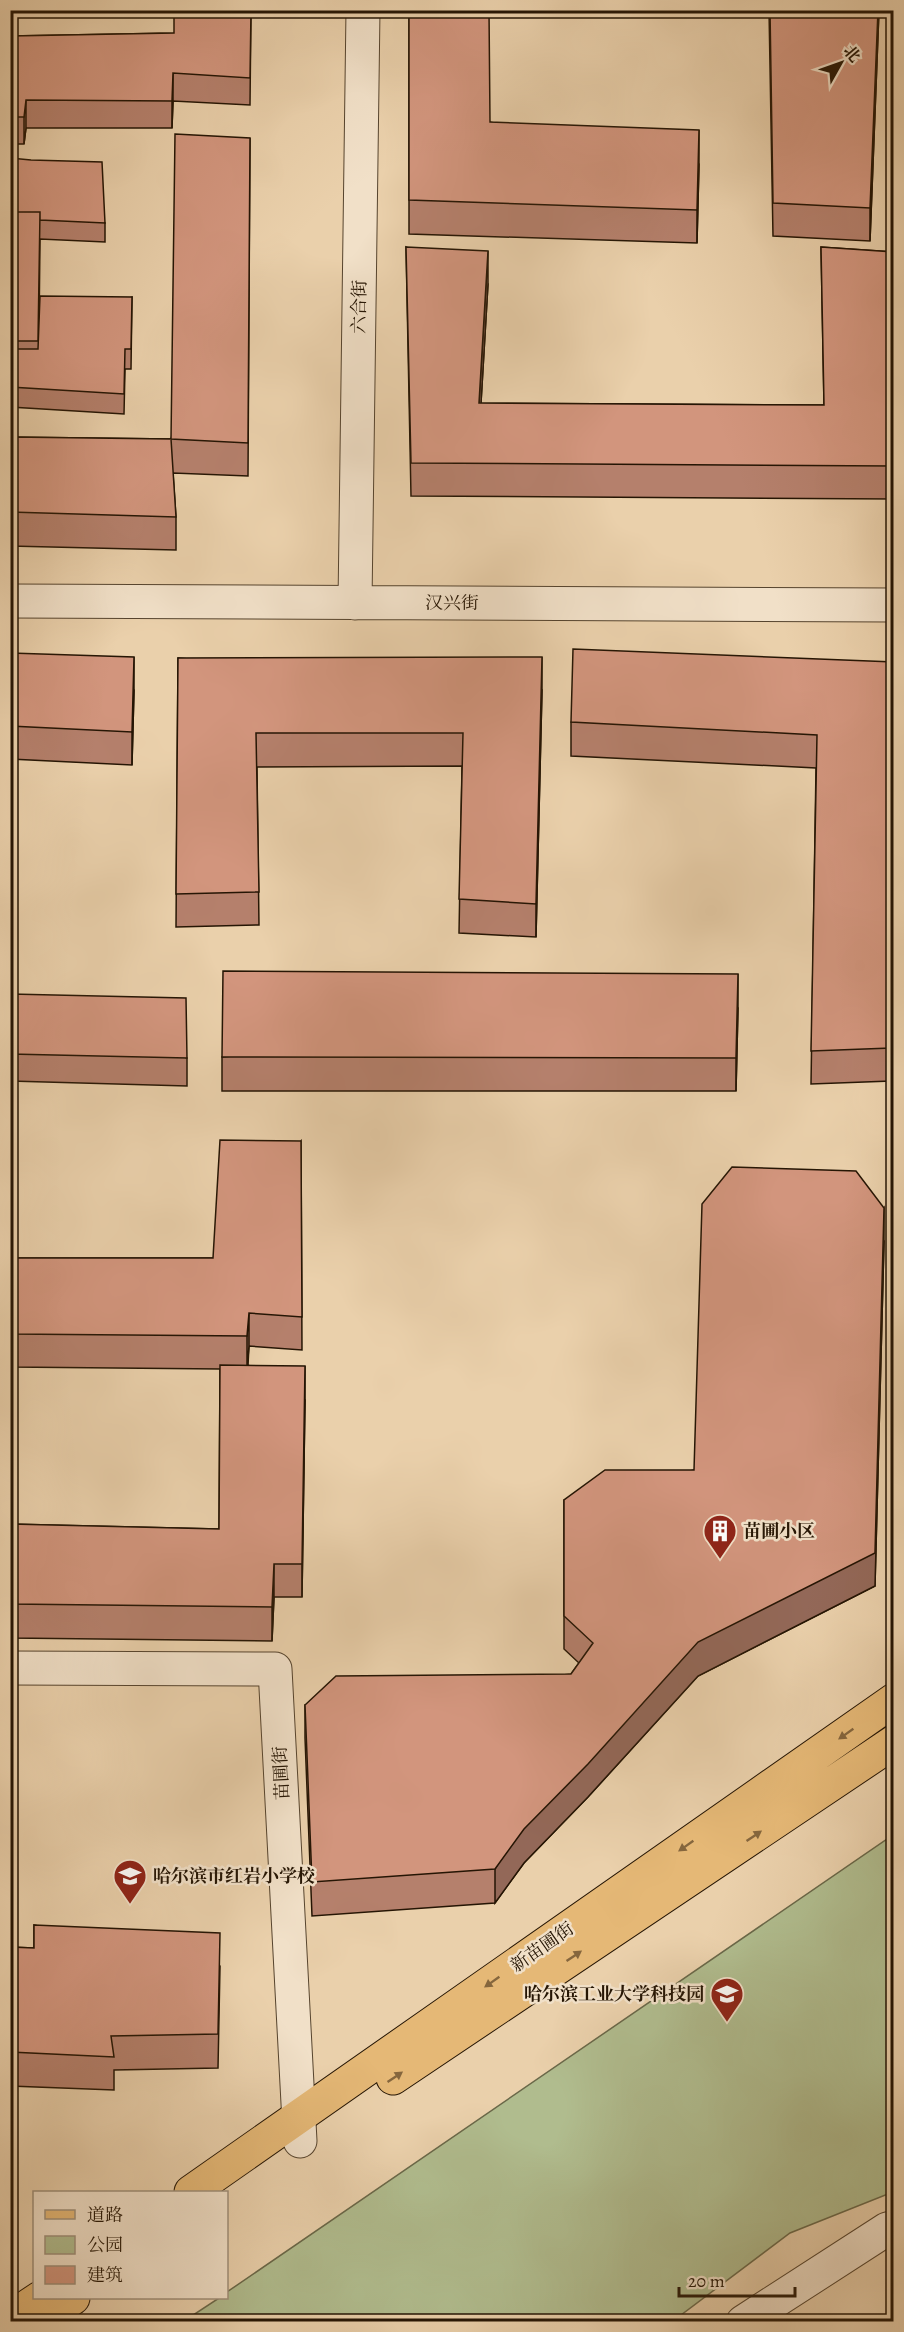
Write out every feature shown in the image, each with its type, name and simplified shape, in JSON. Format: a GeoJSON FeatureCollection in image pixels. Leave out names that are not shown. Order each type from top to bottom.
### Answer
{"type":"FeatureCollection","features":[{"type":"Feature","properties":{"kind":"main road","name":"新苗圃街"},"geometry":{"type":"LineString","coordinates":[[227,2191],[299,2129],[894,1701]]}},
{"type":"Feature","properties":{"kind":"main road","name":"新苗圃街"},"geometry":{"type":"LineString","coordinates":[[194,2191],[299,2129],[894,1742]]}},
{"type":"Feature","properties":{"kind":"main road"},"geometry":{"type":"LineString","coordinates":[[10,2318],[38,2299]]}},
{"type":"Feature","properties":{"kind":"main road"},"geometry":{"type":"LineString","coordinates":[[38,2322],[72,2299]]}},
{"type":"Feature","properties":{"kind":"street","name":"六合街"},"geometry":{"type":"LineString","coordinates":[[355,603],[363,10]]}},
{"type":"Feature","properties":{"kind":"street","name":"汉兴街"},"geometry":{"type":"LineString","coordinates":[[10,601],[894,605]]}},
{"type":"Feature","properties":{"kind":"street","name":"苗圃街"},"geometry":{"type":"LineString","coordinates":[[10,1668],[275,1669],[299,2129]]}},
{"type":"Feature","properties":{"kind":"street"},"geometry":{"type":"LineString","coordinates":[[743,2322],[886,2229],[894,2227]]}},
{"type":"Feature","properties":{"kind":"green space","name":"哈尔滨工业大学科技园"},"geometry":{"type":"Polygon","coordinates":[[[893,1835],[893,2192],[790,2233],[673,2321],[184,2321],[217,2299],[228,2299],[228,2291],[893,1835]]]}},
{"type":"Feature","properties":{"kind":"building"},"geometry":{"type":"Polygon","coordinates":[[[174,10],[251,10],[250,78],[173,73],[172,101],[26,100],[24,117],[10,117],[10,36],[174,33],[174,10]]]}},
{"type":"Feature","properties":{"kind":"building"},"geometry":{"type":"Polygon","coordinates":[[[409,10],[489,10],[490,122],[699,130],[697,210],[409,200],[409,10]]]}},
{"type":"Feature","properties":{"kind":"building"},"geometry":{"type":"Polygon","coordinates":[[[770,10],[878,10],[870,208],[773,203],[770,10]]]}},
{"type":"Feature","properties":{"kind":"building"},"geometry":{"type":"Polygon","coordinates":[[[175,134],[250,138],[248,443],[171,439],[175,134]]]}},
{"type":"Feature","properties":{"kind":"building"},"geometry":{"type":"Polygon","coordinates":[[[10,158],[102,162],[105,223],[40,220],[40,212],[10,212],[10,158]]]}},
{"type":"Feature","properties":{"kind":"building"},"geometry":{"type":"Polygon","coordinates":[[[10,212],[40,212],[38,341],[10,341],[10,212]]]}},
{"type":"Feature","properties":{"kind":"building"},"geometry":{"type":"Polygon","coordinates":[[[406,247],[488,251],[479,403],[824,405],[821,247],[894,252],[894,466],[411,463],[406,247]]]}},
{"type":"Feature","properties":{"kind":"building"},"geometry":{"type":"Polygon","coordinates":[[[40,296],[132,297],[131,349],[125,349],[124,394],[10,387],[10,349],[38,349],[40,296]]]}},
{"type":"Feature","properties":{"kind":"building"},"geometry":{"type":"Polygon","coordinates":[[[10,437],[171,439],[176,517],[10,512],[10,437]]]}},
{"type":"Feature","properties":{"kind":"building"},"geometry":{"type":"Polygon","coordinates":[[[573,649],[894,662],[894,933],[891,1048],[811,1051],[817,735],[571,722],[573,649]]]}},
{"type":"Feature","properties":{"kind":"building"},"geometry":{"type":"Polygon","coordinates":[[[10,653],[134,657],[132,732],[10,726],[10,653]]]}},
{"type":"Feature","properties":{"kind":"building"},"geometry":{"type":"Polygon","coordinates":[[[542,657],[536,904],[459,899],[463,733],[256,733],[259,892],[176,894],[178,658],[542,657]]]}},
{"type":"Feature","properties":{"kind":"building"},"geometry":{"type":"Polygon","coordinates":[[[223,971],[738,974],[736,1058],[222,1057],[223,971]]]}},
{"type":"Feature","properties":{"kind":"building"},"geometry":{"type":"Polygon","coordinates":[[[10,994],[186,998],[187,1058],[10,1054],[10,994]]]}},
{"type":"Feature","properties":{"kind":"building"},"geometry":{"type":"Polygon","coordinates":[[[220,1140],[301,1141],[302,1317],[249,1313],[247,1336],[10,1334],[10,1258],[213,1258],[220,1140]]]}},
{"type":"Feature","properties":{"kind":"building","name":"苗圃小区"},"geometry":{"type":"Polygon","coordinates":[[[732,1167],[856,1171],[884,1208],[875,1553],[698,1642],[588,1764],[524,1829],[495,1869],[312,1882],[305,1705],[336,1676],[571,1674],[593,1643],[564,1616],[564,1500],[605,1470],[694,1470],[702,1204],[732,1167]]]}},
{"type":"Feature","properties":{"kind":"building"},"geometry":{"type":"Polygon","coordinates":[[[220,1365],[305,1366],[302,1564],[274,1564],[272,1607],[10,1604],[10,1524],[219,1529],[220,1365]]]}},
{"type":"Feature","properties":{"kind":"building"},"geometry":{"type":"Polygon","coordinates":[[[34,1925],[220,1933],[218,2034],[111,2036],[114,2057],[10,2052],[10,1947],[34,1948],[34,1925]]]}},
{"type":"Feature","properties":{"kind":"place","name":"苗圃小区"},"geometry":{"type":"Point","coordinates":[720,1560]}},
{"type":"Feature","properties":{"kind":"place","name":"哈尔滨市红岩小学校"},"geometry":{"type":"Point","coordinates":[130,1905]}},
{"type":"Feature","properties":{"kind":"place","name":"哈尔滨工业大学科技园"},"geometry":{"type":"Point","coordinates":[727,2023]}}]}
